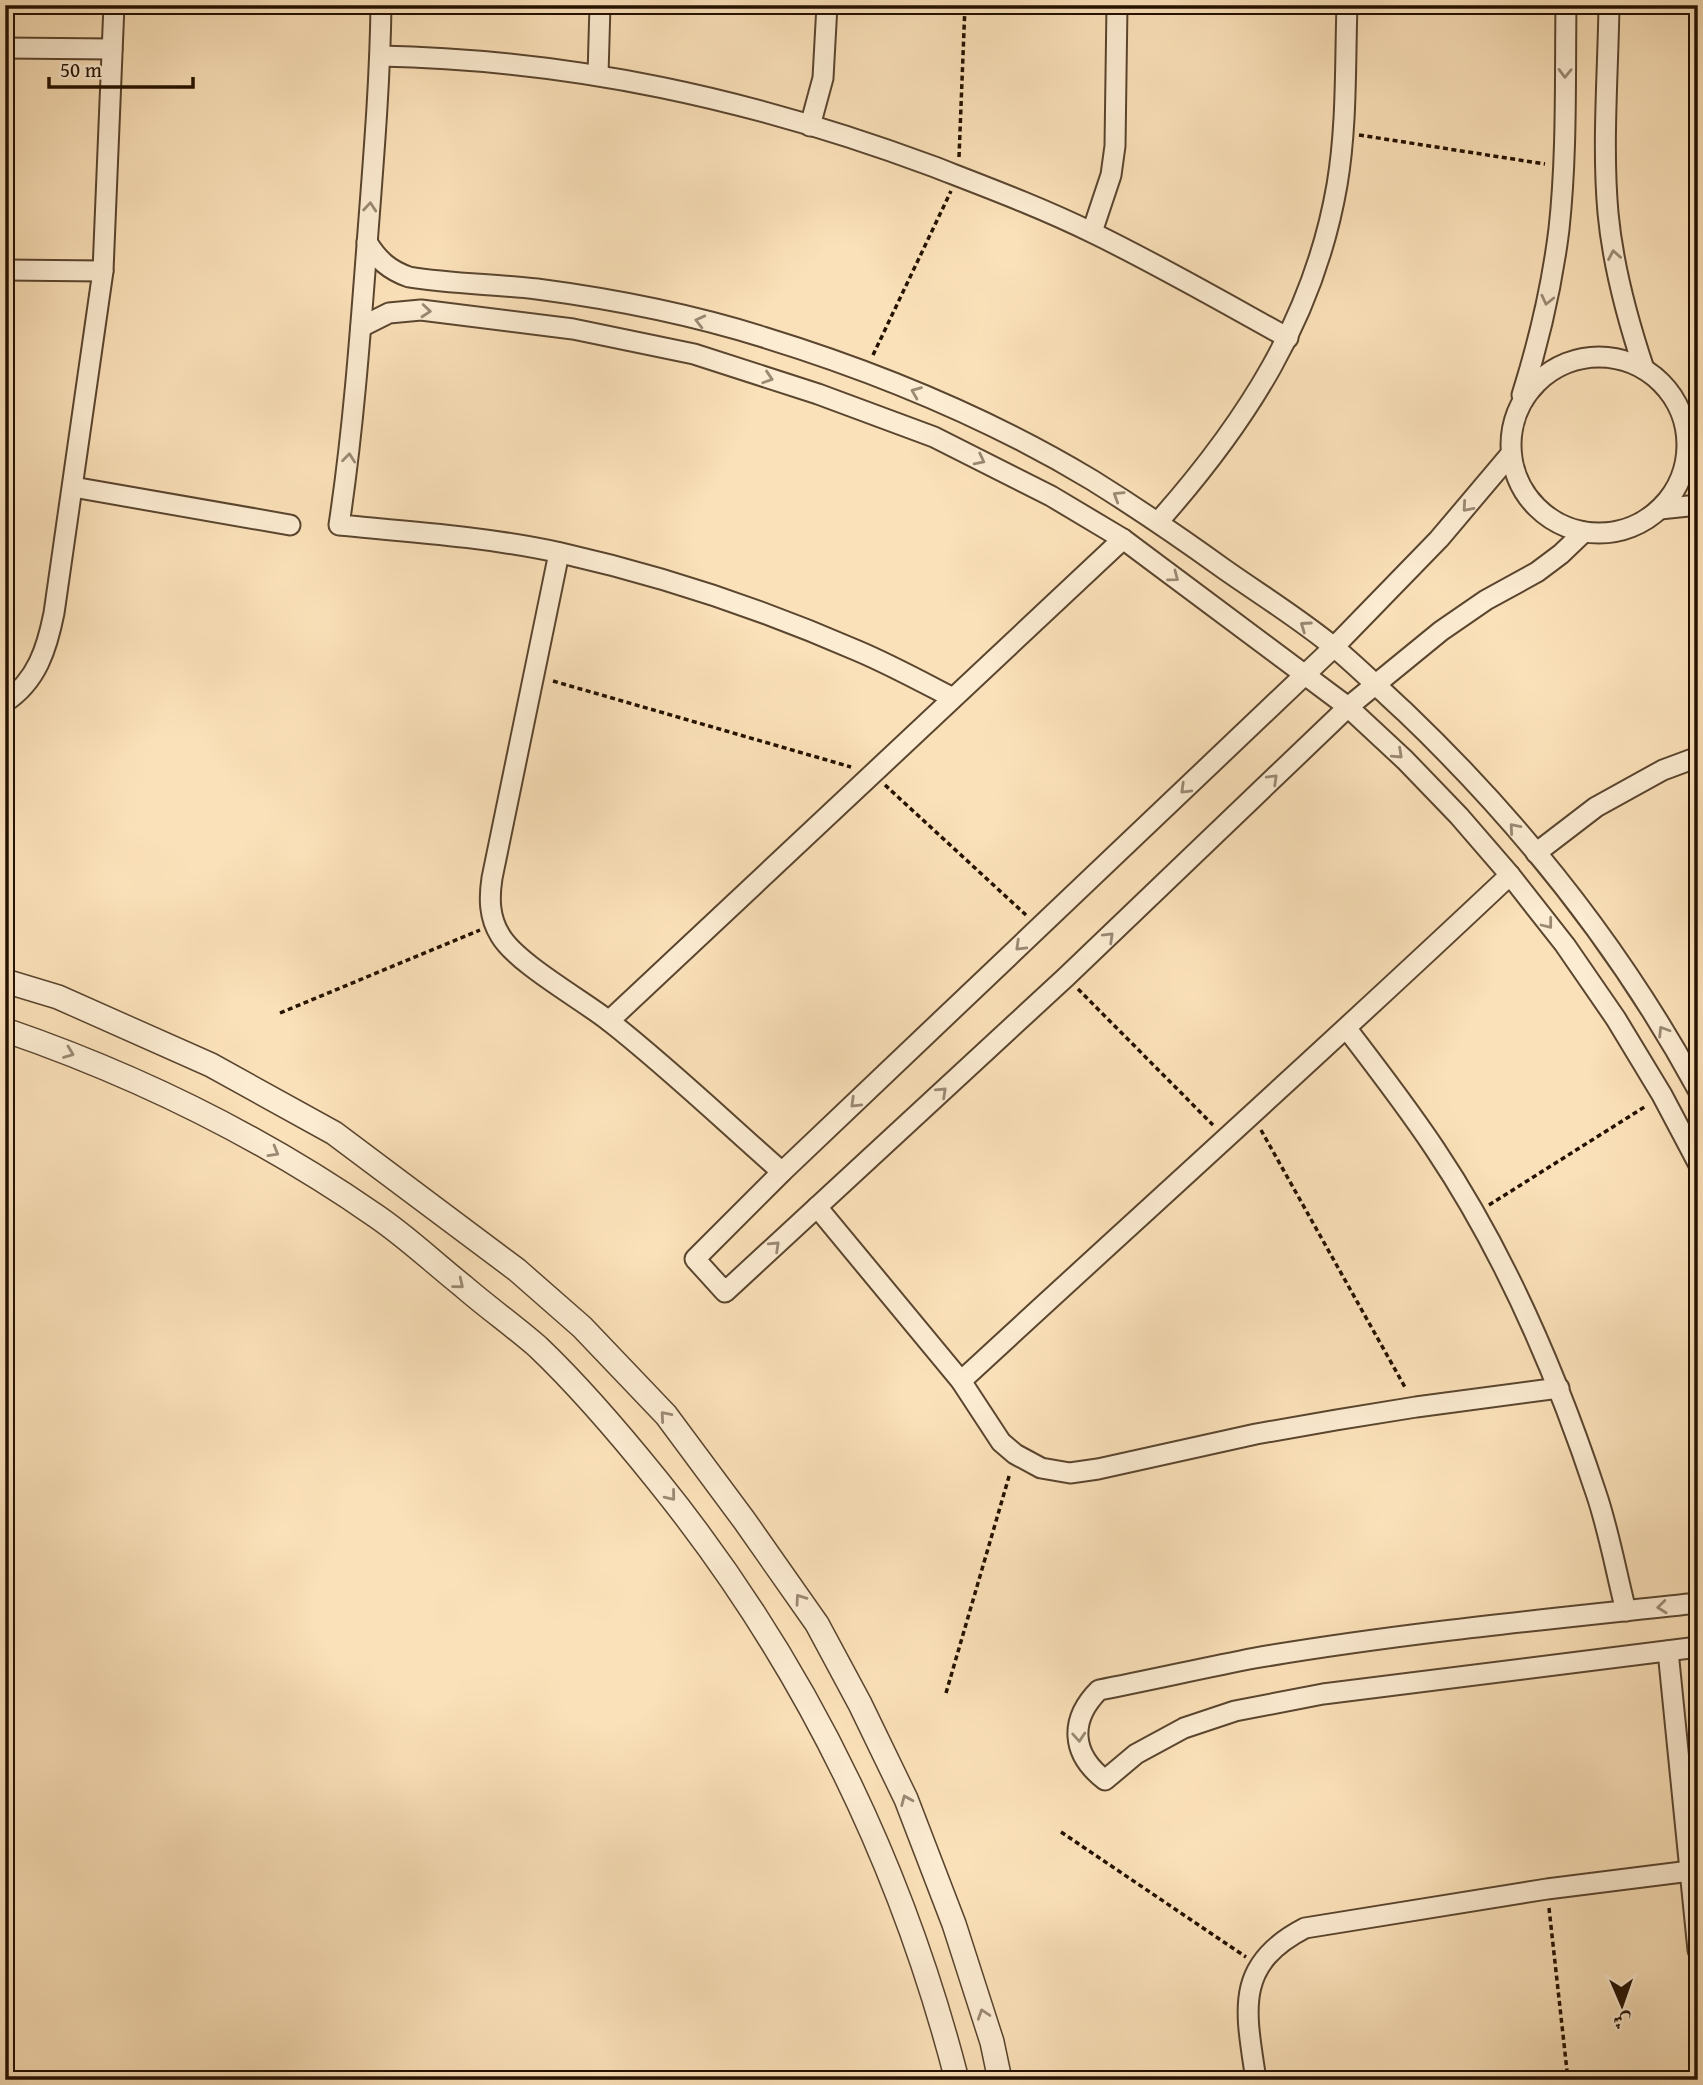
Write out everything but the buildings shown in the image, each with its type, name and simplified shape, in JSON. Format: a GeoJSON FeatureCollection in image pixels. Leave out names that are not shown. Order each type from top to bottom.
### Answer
{"type":"FeatureCollection","features":[{"type":"Feature","properties":{"kind":"street"},"geometry":{"type":"LineString","coordinates":[[5,702],[32,677],[46,647],[54,613],[103,271],[114,5]]}},
{"type":"Feature","properties":{"kind":"street"},"geometry":{"type":"LineString","coordinates":[[381,5],[380,56],[361,327],[340,526],[453,536],[559,553],[666,580],[765,612],[861,652],[953,698]]}},
{"type":"Feature","properties":{"kind":"street"},"geometry":{"type":"LineString","coordinates":[[598,75],[600,5]]}},
{"type":"Feature","properties":{"kind":"street"},"geometry":{"type":"LineString","coordinates":[[810,126],[823,78],[827,5]]}},
{"type":"Feature","properties":{"kind":"street"},"geometry":{"type":"LineString","coordinates":[[1092,232],[1111,176],[1115,146],[1117,5]]}},
{"type":"Feature","properties":{"kind":"street"},"geometry":{"type":"LineString","coordinates":[[1158,522],[1232,432],[1263,386],[1288,338],[1309,287],[1325,237],[1337,185],[1343,132],[1347,5]]}},
{"type":"Feature","properties":{"kind":"street"},"geometry":{"type":"LineString","coordinates":[[1518,407],[1537,381],[1550,371],[1580,358],[1613,358],[1629,362],[1644,369],[1668,390],[1691,421],[1685,467],[1679,482],[1660,509],[1647,519],[1625,529],[1601,533],[1584,532],[1553,521],[1529,500],[1520,486],[1510,454],[1510,438],[1518,407],[1536,349],[1550,289],[1559,229],[1564,167],[1566,5]]}},
{"type":"Feature","properties":{"kind":"street"},"geometry":{"type":"LineString","coordinates":[[1609,5],[1606,174],[1608,213],[1621,292],[1644,369]]}},
{"type":"Feature","properties":{"kind":"street"},"geometry":{"type":"LineString","coordinates":[[5,48],[112,49]]}},
{"type":"Feature","properties":{"kind":"street"},"geometry":{"type":"LineString","coordinates":[[380,56],[453,57],[598,75],[744,105],[885,149],[1024,202],[1092,232],[1288,338]]}},
{"type":"Feature","properties":{"kind":"street"},"geometry":{"type":"LineString","coordinates":[[367,242],[384,265],[396,273],[424,280],[537,289],[649,308],[760,336],[865,371],[941,402],[1016,439],[1088,478],[1158,522],[1334,647],[1432,738],[1536,853],[1590,922],[1641,995],[1698,1090]]}},
{"type":"Feature","properties":{"kind":"street"},"geometry":{"type":"LineString","coordinates":[[5,270],[103,271]]}},
{"type":"Feature","properties":{"kind":"street"},"geometry":{"type":"LineString","coordinates":[[460,315],[463,283]]}},
{"type":"Feature","properties":{"kind":"street"},"geometry":{"type":"LineString","coordinates":[[361,327],[389,313],[405,310],[573,329],[694,354],[818,394],[934,437],[1051,496],[1123,539],[1348,707],[1414,769],[1510,875],[1565,945],[1662,1095],[1698,1163]]}},
{"type":"Feature","properties":{"kind":"street"},"geometry":{"type":"LineString","coordinates":[[1510,454],[1439,540],[1334,647],[782,1172],[695,1259],[724,1292],[1066,977],[1348,707],[1441,631],[1486,600],[1536,572],[1562,554],[1584,532]]}},
{"type":"Feature","properties":{"kind":"street"},"geometry":{"type":"LineString","coordinates":[[73,488],[290,525]]}},
{"type":"Feature","properties":{"kind":"street"},"geometry":{"type":"LineString","coordinates":[[1660,509],[1698,505]]}},
{"type":"Feature","properties":{"kind":"street"},"geometry":{"type":"LineString","coordinates":[[609,1021],[1123,539]]}},
{"type":"Feature","properties":{"kind":"street"},"geometry":{"type":"LineString","coordinates":[[559,553],[489,894],[495,924],[500,936],[517,954],[609,1021],[782,1172]]}},
{"type":"Feature","properties":{"kind":"street"},"geometry":{"type":"LineString","coordinates":[[1536,853],[1597,807],[1663,770],[1698,757]]}},
{"type":"Feature","properties":{"kind":"street"},"geometry":{"type":"LineString","coordinates":[[961,1381],[1347,1029],[1510,875]]}},
{"type":"Feature","properties":{"kind":"street"},"geometry":{"type":"LineString","coordinates":[[5,981],[58,997],[211,1065],[334,1133],[517,1270],[582,1327],[666,1415],[817,1624],[860,1704],[906,1799],[954,1924],[992,2042],[1000,2080]]}},
{"type":"Feature","properties":{"kind":"street"},"geometry":{"type":"LineString","coordinates":[[1347,1029],[1429,1140],[1475,1214],[1528,1317],[1559,1388],[1597,1496],[1626,1611]]}},
{"type":"Feature","properties":{"kind":"street"},"geometry":{"type":"LineString","coordinates":[[5,1030],[153,1088],[266,1148],[379,1218],[537,1347],[621,1436],[685,1514],[737,1586],[787,1665],[838,1758],[904,1905],[926,1966],[957,2080]]}},
{"type":"Feature","properties":{"kind":"street"},"geometry":{"type":"LineString","coordinates":[[817,1207],[961,1381],[996,1435],[1015,1454],[1041,1468],[1069,1473],[1089,1471],[1256,1434],[1416,1406],[1559,1388]]}},
{"type":"Feature","properties":{"kind":"street"},"geometry":{"type":"LineString","coordinates":[[1698,1603],[1401,1636],[1255,1658],[1099,1690],[1088,1701],[1081,1714],[1079,1745],[1084,1759],[1093,1771],[1105,1780],[1136,1754],[1184,1728],[1236,1711],[1323,1694],[1698,1647]]}},
{"type":"Feature","properties":{"kind":"street"},"geometry":{"type":"LineString","coordinates":[[1668,1651],[1694,1871],[1698,1950]]}},
{"type":"Feature","properties":{"kind":"street"},"geometry":{"type":"LineString","coordinates":[[1256,2080],[1247,2010],[1250,1987],[1259,1966],[1271,1950],[1287,1937],[1305,1928],[1547,1889],[1694,1871]]}},
{"type":"Feature","properties":{"kind":"path"},"geometry":{"type":"LineString","coordinates":[[865,371],[958,176],[965,5]]}},
{"type":"Feature","properties":{"kind":"path"},"geometry":{"type":"LineString","coordinates":[[1343,132],[1564,167]]}},
{"type":"Feature","properties":{"kind":"path"},"geometry":{"type":"LineString","coordinates":[[534,676],[872,774],[1039,928]]}},
{"type":"Feature","properties":{"kind":"path"},"geometry":{"type":"LineString","coordinates":[[280,1013],[495,924]]}},
{"type":"Feature","properties":{"kind":"path"},"geometry":{"type":"LineString","coordinates":[[1066,977],[1225,1138]]}},
{"type":"Feature","properties":{"kind":"path"},"geometry":{"type":"LineString","coordinates":[[1475,1214],[1662,1095]]}},
{"type":"Feature","properties":{"kind":"path"},"geometry":{"type":"LineString","coordinates":[[1252,1113],[1416,1406]]}},
{"type":"Feature","properties":{"kind":"path"},"geometry":{"type":"LineString","coordinates":[[946,1693],[1015,1454]]}},
{"type":"Feature","properties":{"kind":"path"},"geometry":{"type":"LineString","coordinates":[[1061,1832],[1259,1966]]}},
{"type":"Feature","properties":{"kind":"path"},"geometry":{"type":"LineString","coordinates":[[1547,1889],[1568,2080]]}}]}
